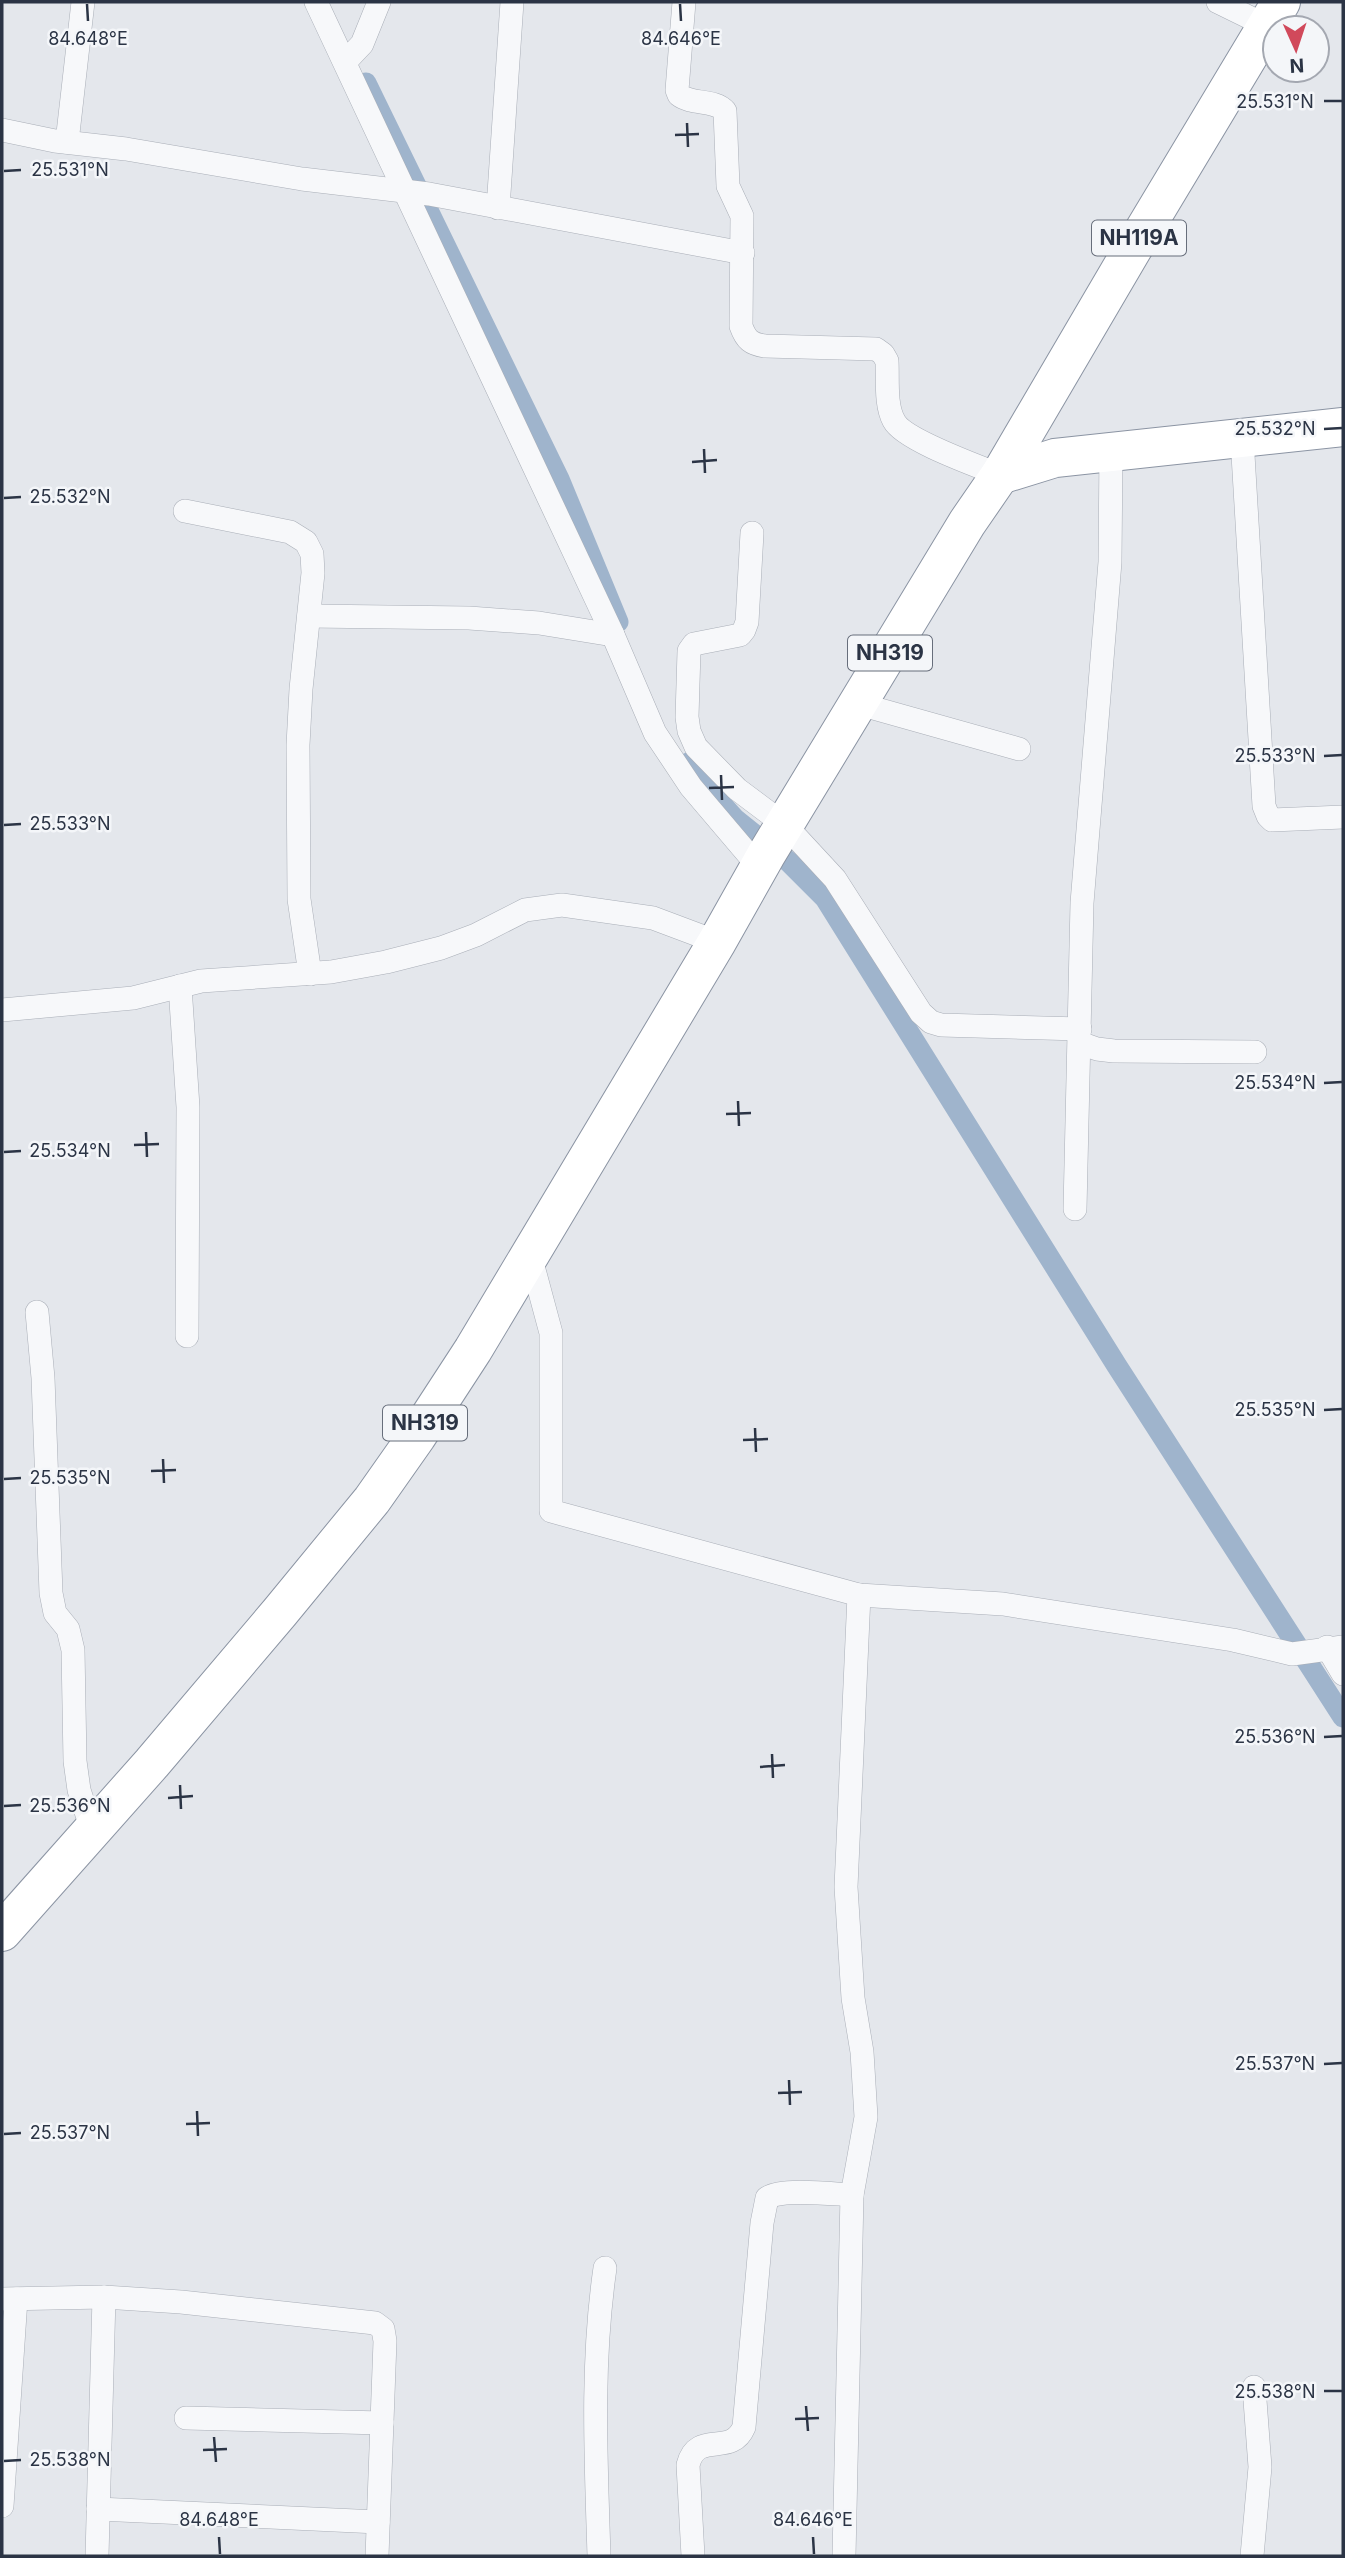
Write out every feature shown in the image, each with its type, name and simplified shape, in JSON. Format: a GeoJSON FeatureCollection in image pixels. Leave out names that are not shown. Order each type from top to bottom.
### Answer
{"type":"FeatureCollection","features":[{"type":"Feature","properties":{"kind":"highway","name":"NH119A"},"geometry":{"type":"LineString","coordinates":[[1000,475],[1261,36]]}},
{"type":"Feature","properties":{"kind":"highway"},"geometry":{"type":"LineString","coordinates":[[1000,475],[1055,458],[1343,428]]}},
{"type":"Feature","properties":{"kind":"highway","name":"NH319"},"geometry":{"type":"LineString","coordinates":[[2,1932],[280,1612],[372,1500],[473,1350],[773,845],[967,523],[1000,475]]}},
{"type":"Feature","properties":{"kind":"street"},"geometry":{"type":"LineString","coordinates":[[67,142],[83,2]]}},
{"type":"Feature","properties":{"kind":"street"},"geometry":{"type":"LineString","coordinates":[[316,2],[352,55],[416,193],[645,712],[691,787],[773,845],[835,879],[921,1013],[931,1022],[941,1026],[1080,1036],[1097,1049],[1114,1051],[1255,1052]]}},
{"type":"Feature","properties":{"kind":"street"},"geometry":{"type":"LineString","coordinates":[[352,55],[380,2]]}},
{"type":"Feature","properties":{"kind":"street"},"geometry":{"type":"LineString","coordinates":[[498,208],[512,2]]}},
{"type":"Feature","properties":{"kind":"street"},"geometry":{"type":"LineString","coordinates":[[684,2],[677,90],[686,100],[725,108],[728,186],[741,211],[741,326],[745,338],[753,344],[765,346],[876,349],[887,361],[890,410],[894,422],[906,434],[1000,475]]}},
{"type":"Feature","properties":{"kind":"street"},"geometry":{"type":"LineString","coordinates":[[1218,2],[1274,14]]}},
{"type":"Feature","properties":{"kind":"street"},"geometry":{"type":"LineString","coordinates":[[2,130],[302,179],[416,193],[743,253]]}},
{"type":"Feature","properties":{"kind":"street"},"geometry":{"type":"LineString","coordinates":[[1242,438],[1264,806],[1272,820],[1343,817]]}},
{"type":"Feature","properties":{"kind":"street"},"geometry":{"type":"LineString","coordinates":[[1075,1209],[1082,903],[1110,562],[1111,451]]}},
{"type":"Feature","properties":{"kind":"street"},"geometry":{"type":"LineString","coordinates":[[185,511],[289,532],[306,542],[312,554],[313,573],[301,689],[297,812],[299,899],[310,974]]}},
{"type":"Feature","properties":{"kind":"street"},"geometry":{"type":"LineString","coordinates":[[752,533],[747,622],[740,635],[694,645],[689,651],[687,717],[689,732],[696,747],[737,789],[773,845]]}},
{"type":"Feature","properties":{"kind":"street"},"geometry":{"type":"LineString","coordinates":[[309,616],[469,618],[539,624],[613,635]]}},
{"type":"Feature","properties":{"kind":"street"},"geometry":{"type":"LineString","coordinates":[[859,704],[1018,749]]}},
{"type":"Feature","properties":{"kind":"street"},"geometry":{"type":"LineString","coordinates":[[2,1010],[133,998],[201,981],[331,972],[414,956],[476,935],[525,910],[562,905],[653,918],[717,942]]}},
{"type":"Feature","properties":{"kind":"street"},"geometry":{"type":"LineString","coordinates":[[180,986],[188,1107],[187,1336]]}},
{"type":"Feature","properties":{"kind":"street"},"geometry":{"type":"LineString","coordinates":[[530,1255],[551,1334],[551,1511],[859,1595],[1003,1604],[1233,1640],[1292,1654],[1329,1648],[1343,1674]]}},
{"type":"Feature","properties":{"kind":"street"},"geometry":{"type":"LineString","coordinates":[[37,1312],[43,1378],[51,1593],[55,1613],[68,1629],[73,1650],[75,1761],[79,1790],[92,1830]]}},
{"type":"Feature","properties":{"kind":"street"},"geometry":{"type":"LineString","coordinates":[[844,2556],[852,2195],[866,2118],[862,2052],[853,1998],[846,1887],[859,1595]]}},
{"type":"Feature","properties":{"kind":"street"},"geometry":{"type":"LineString","coordinates":[[693,2556],[688,2465],[691,2454],[699,2447],[740,2437],[744,2427],[762,2223],[767,2198],[773,2194],[785,2193],[852,2195]]}},
{"type":"Feature","properties":{"kind":"street"},"geometry":{"type":"LineString","coordinates":[[600,2556],[594,2403],[598,2316],[605,2268]]}},
{"type":"Feature","properties":{"kind":"street"},"geometry":{"type":"LineString","coordinates":[[97,2556],[104,2297]]}},
{"type":"Feature","properties":{"kind":"street"},"geometry":{"type":"LineString","coordinates":[[2,2505],[9,2299],[104,2297],[181,2302],[375,2323],[383,2329],[386,2340],[377,2556]]}},
{"type":"Feature","properties":{"kind":"street"},"geometry":{"type":"LineString","coordinates":[[1252,2556],[1260,2468],[1254,2387]]}},
{"type":"Feature","properties":{"kind":"street"},"geometry":{"type":"LineString","coordinates":[[186,2418],[382,2424]]}},
{"type":"Feature","properties":{"kind":"street"},"geometry":{"type":"LineString","coordinates":[[98,2509],[378,2522]]}},
{"type":"Feature","properties":{"kind":"waterway"},"geometry":{"type":"LineString","coordinates":[[366,83],[559,479],[618,622]]}},
{"type":"Feature","properties":{"kind":"waterway"},"geometry":{"type":"LineString","coordinates":[[688,763],[735,819],[789,862],[825,898],[1117,1366],[1343,1717]]}}]}
